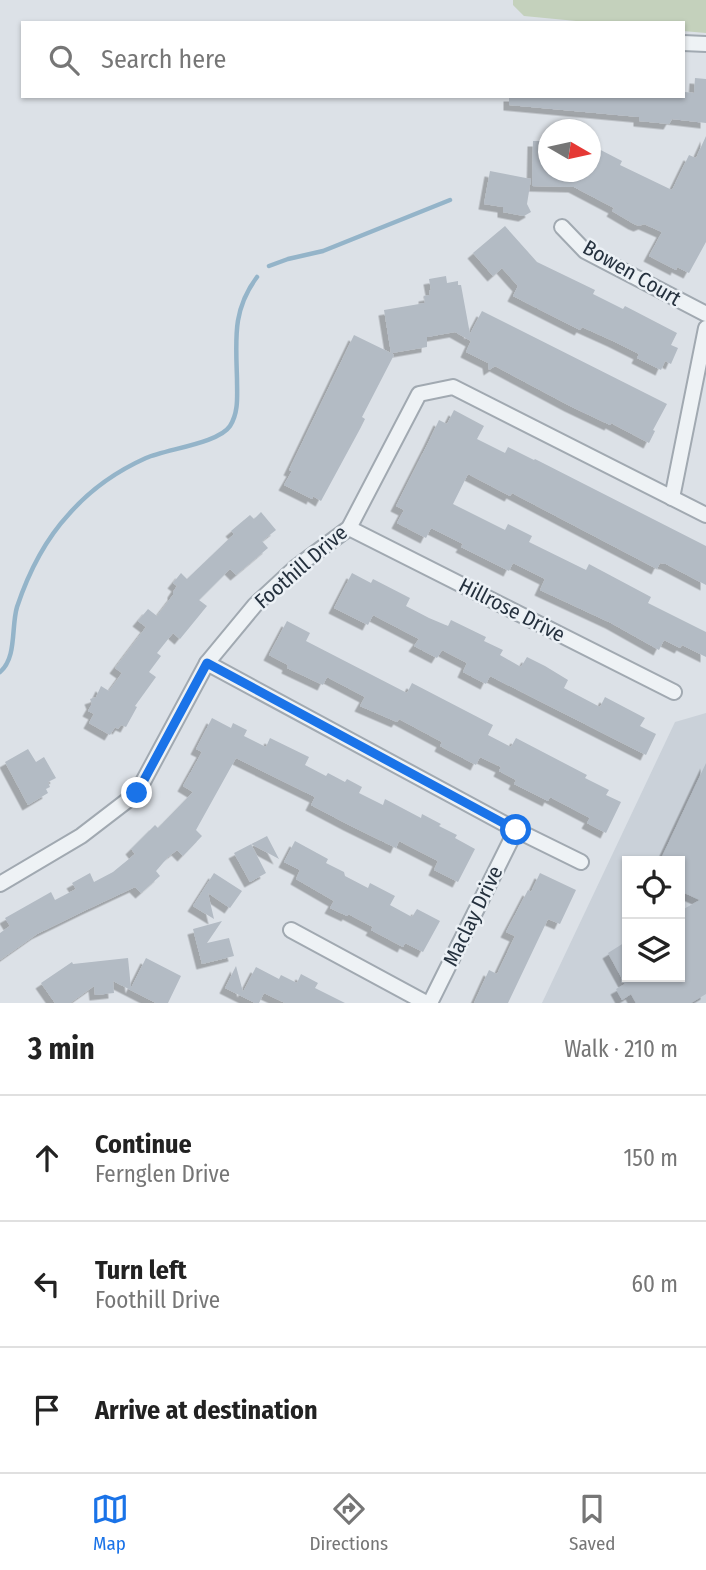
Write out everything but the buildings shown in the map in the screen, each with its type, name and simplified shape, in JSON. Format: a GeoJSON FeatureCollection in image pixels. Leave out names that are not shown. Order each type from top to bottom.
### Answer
{"type":"FeatureCollection","features":[{"type":"Feature","properties":{"kind":"street"},"geometry":{"type":"LineString","coordinates":[[685,43],[706,44]]}},
{"type":"Feature","properties":{"kind":"street","name":"Bowen Court"},"geometry":{"type":"LineString","coordinates":[[562,226],[585,251],[706,314]]}},
{"type":"Feature","properties":{"kind":"street"},"geometry":{"type":"LineString","coordinates":[[671,498],[706,328]]}},
{"type":"Feature","properties":{"kind":"street","name":"Foothill Drive"},"geometry":{"type":"LineString","coordinates":[[0,884],[80,836],[137,793],[207,663],[255,605],[295,568],[349,528],[419,394],[453,387],[706,515]]}},
{"type":"Feature","properties":{"kind":"street","name":"Hillrose Drive"},"geometry":{"type":"LineString","coordinates":[[349,528],[674,692]]}},
{"type":"Feature","properties":{"kind":"street"},"geometry":{"type":"LineString","coordinates":[[207,663],[516,830],[581,862]]}},
{"type":"Feature","properties":{"kind":"street","name":"Maclay Drive"},"geometry":{"type":"LineString","coordinates":[[428,1003],[516,830]]}},
{"type":"Feature","properties":{"kind":"street"},"geometry":{"type":"LineString","coordinates":[[290,930],[428,1003]]}},
{"type":"Feature","properties":{"kind":"shaded area"},"geometry":{"type":"Polygon","coordinates":[[[706,713],[706,1003],[542,1003],[675,722],[706,713]]]}},
{"type":"Feature","properties":{"kind":"green space"},"geometry":{"type":"Polygon","coordinates":[[[513,0],[706,0],[706,33],[685,31],[685,21],[576,21],[524,16],[513,5],[513,0]]]}},
{"type":"Feature","properties":{"kind":"waterway"},"geometry":{"type":"LineString","coordinates":[[269,266],[323,251],[450,200]]}},
{"type":"Feature","properties":{"kind":"waterway"},"geometry":{"type":"LineString","coordinates":[[0,672],[9,659],[15,615],[26,582],[52,535],[77,505],[114,475],[135,463],[215,437],[230,426],[237,403],[236,338],[239,313],[257,277]]}},
{"type":"Feature","properties":{"kind":"route"},"geometry":{"type":"LineString","coordinates":[[137,793],[207,663],[516,830]]}}]}
